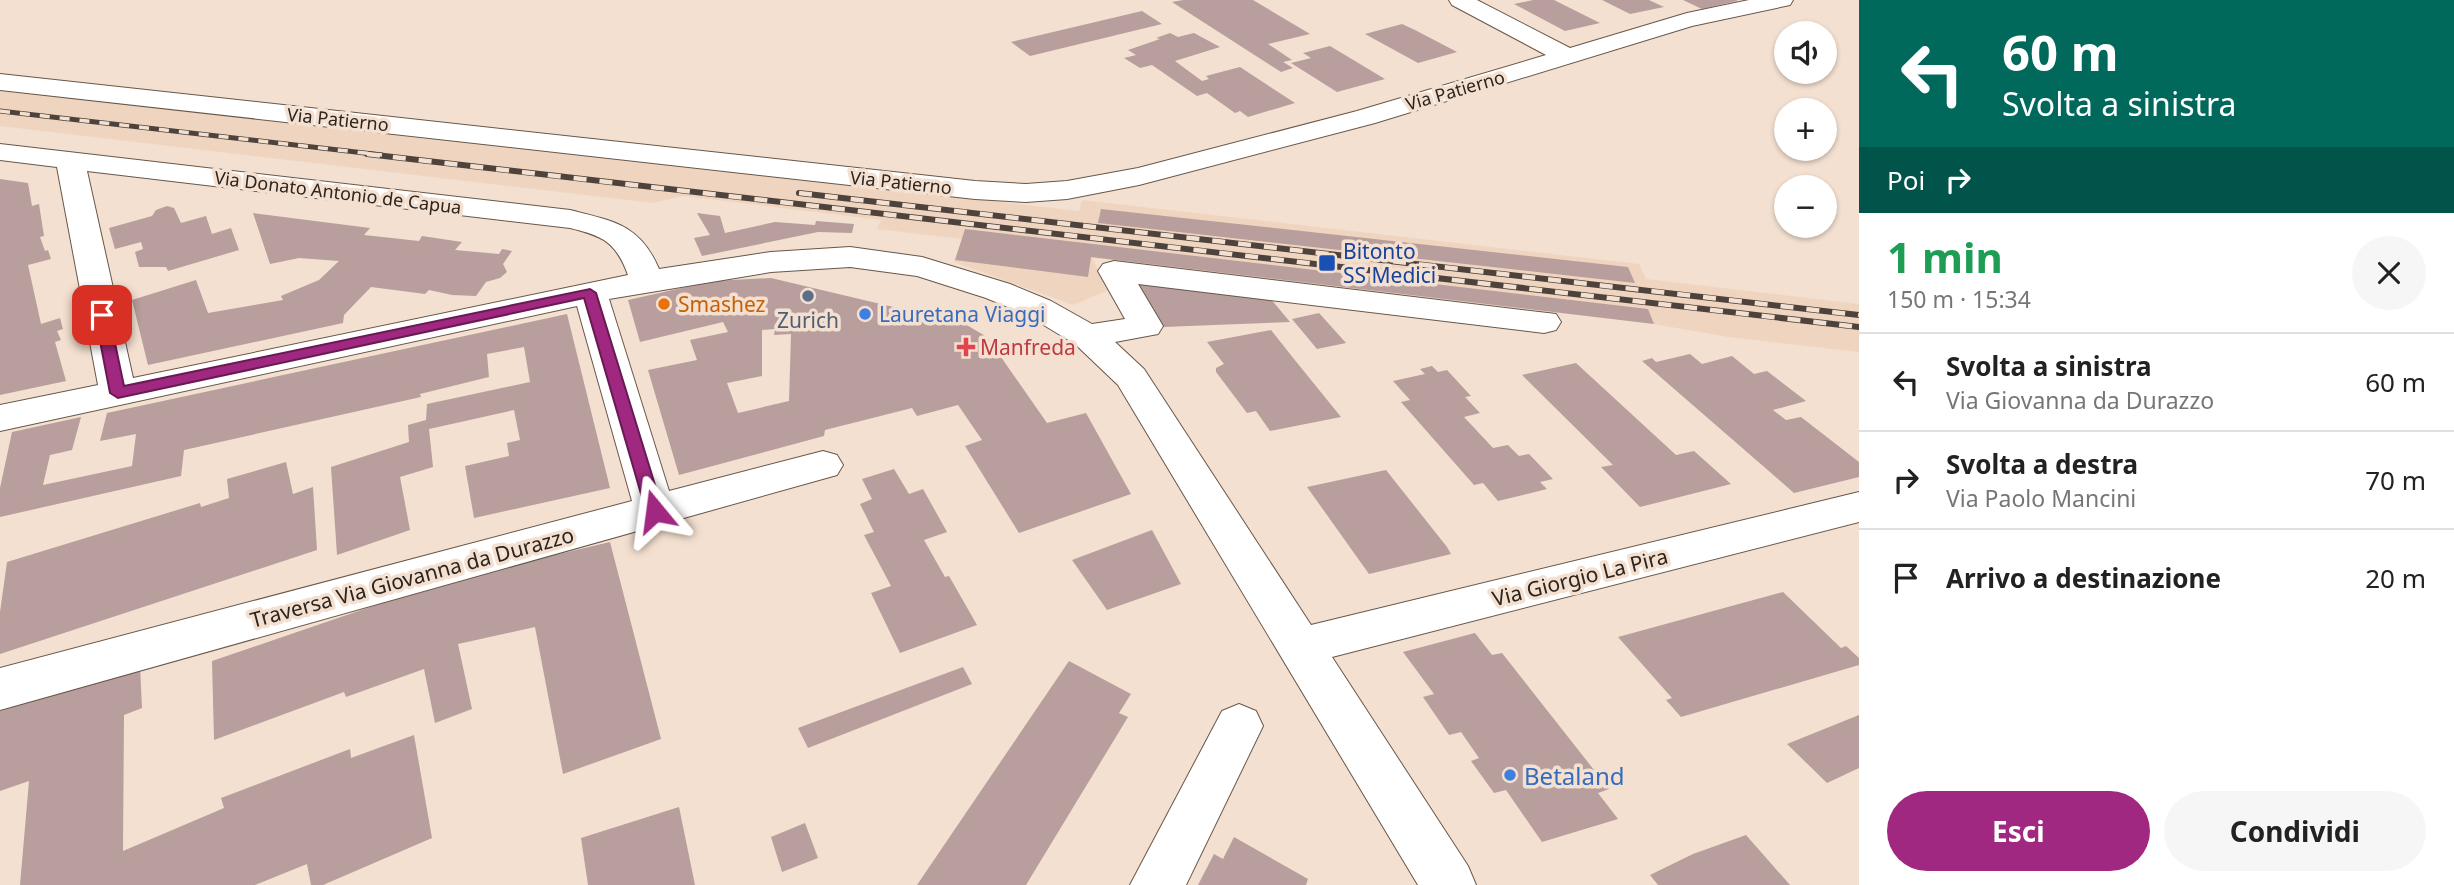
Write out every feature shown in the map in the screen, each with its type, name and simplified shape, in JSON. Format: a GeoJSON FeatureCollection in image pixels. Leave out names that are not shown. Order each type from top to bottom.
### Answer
{"type":"FeatureCollection","features":[{"type":"Feature","properties":{"kind":"street"},"geometry":{"type":"LineString","coordinates":[[1460,0],[1569,57]]}},
{"type":"Feature","properties":{"kind":"street","name":"Via Patierno"},"geometry":{"type":"LineString","coordinates":[[0,82],[975,190],[1026,193],[1067,190],[1108,182],[1249,149],[1569,57],[1687,20],[1782,0]]}},
{"type":"Feature","properties":{"kind":"street","name":"Via Donato Antonio de Capua"},"geometry":{"type":"LineString","coordinates":[[0,152],[570,219],[613,230],[636,251],[647,281]]}},
{"type":"Feature","properties":{"kind":"street"},"geometry":{"type":"LineString","coordinates":[[70,160],[118,393]]}},
{"type":"Feature","properties":{"kind":"street"},"geometry":{"type":"LineString","coordinates":[[0,418],[647,281],[771,262],[850,257],[922,267],[998,291],[1039,308],[1087,336],[1131,377],[1302,646],[1449,885]]}},
{"type":"Feature","properties":{"kind":"street"},"geometry":{"type":"LineString","coordinates":[[1087,336],[1146,326],[1114,271],[1544,322]]}},
{"type":"Feature","properties":{"kind":"street"},"geometry":{"type":"LineString","coordinates":[[590,293],[655,511]]}},
{"type":"Feature","properties":{"kind":"street","name":"Traversa Via Giovanna da Durazzo"},"geometry":{"type":"LineString","coordinates":[[0,689],[823,465]]}},
{"type":"Feature","properties":{"kind":"street","name":"Via Giorgio La Pira"},"geometry":{"type":"LineString","coordinates":[[1302,646],[1859,507]]}},
{"type":"Feature","properties":{"kind":"street"},"geometry":{"type":"LineString","coordinates":[[1157,885],[1239,726]]}},
{"type":"Feature","properties":{"kind":"shaded area"},"geometry":{"type":"Polygon","coordinates":[[[0,89],[1079,211],[1082,200],[1639,264],[1646,279],[1859,304],[1859,352],[1728,337],[1654,324],[1092,258],[1109,290],[1073,305],[954,262],[962,239],[877,229],[881,220],[683,196],[653,203],[0,126],[0,89]]]}},
{"type":"Feature","properties":{"kind":"building"},"geometry":{"type":"Polygon","coordinates":[[[1253,0],[1310,34],[1268,44],[1292,60],[1283,62],[1293,68],[1281,72],[1172,2],[1253,0]]]}},
{"type":"Feature","properties":{"kind":"building"},"geometry":{"type":"Polygon","coordinates":[[[1554,0],[1600,23],[1565,31],[1514,4],[1554,0]]]}},
{"type":"Feature","properties":{"kind":"building"},"geometry":{"type":"Polygon","coordinates":[[[1602,0],[1649,0],[1664,7],[1630,14],[1602,0]]]}},
{"type":"Feature","properties":{"kind":"building"},"geometry":{"type":"Polygon","coordinates":[[[1683,0],[1737,0],[1737,1],[1702,9],[1683,0]]]}},
{"type":"Feature","properties":{"kind":"building"},"geometry":{"type":"Polygon","coordinates":[[[1142,11],[1162,24],[1030,56],[1011,42],[1142,11]]]}},
{"type":"Feature","properties":{"kind":"building"},"geometry":{"type":"Polygon","coordinates":[[[1402,24],[1457,52],[1418,63],[1365,34],[1402,24]]]}},
{"type":"Feature","properties":{"kind":"building"},"geometry":{"type":"Polygon","coordinates":[[[1170,33],[1178,37],[1194,33],[1220,47],[1175,61],[1202,81],[1209,79],[1206,76],[1240,67],[1295,103],[1248,117],[1240,111],[1235,113],[1207,93],[1197,96],[1152,65],[1140,68],[1124,58],[1136,55],[1128,50],[1170,33]]]}},
{"type":"Feature","properties":{"kind":"building"},"geometry":{"type":"Polygon","coordinates":[[[1330,46],[1385,79],[1337,92],[1291,63],[1311,58],[1303,53],[1330,46]]]}},
{"type":"Feature","properties":{"kind":"building"},"geometry":{"type":"Polygon","coordinates":[[[0,179],[28,183],[32,206],[39,204],[44,236],[40,237],[51,259],[28,265],[41,324],[60,318],[63,329],[57,331],[61,340],[55,342],[66,381],[0,395],[0,179]]]}},
{"type":"Feature","properties":{"kind":"building"},"geometry":{"type":"Polygon","coordinates":[[[167,206],[174,208],[181,223],[206,216],[212,234],[231,228],[239,250],[168,271],[166,267],[139,267],[135,252],[143,249],[141,242],[115,249],[109,228],[152,216],[156,210],[167,206]]]}},
{"type":"Feature","properties":{"kind":"building"},"geometry":{"type":"Polygon","coordinates":[[[1101,209],[1628,267],[1635,283],[1098,223],[1101,209]]]}},
{"type":"Feature","properties":{"kind":"building"},"geometry":{"type":"Polygon","coordinates":[[[253,213],[370,228],[364,235],[419,241],[422,236],[462,242],[455,250],[499,254],[502,249],[512,251],[503,264],[507,272],[500,278],[486,282],[476,296],[429,290],[425,294],[371,287],[344,315],[343,323],[148,365],[132,300],[196,280],[208,313],[283,300],[281,296],[319,280],[339,261],[299,258],[270,264],[253,213]]]}},
{"type":"Feature","properties":{"kind":"building"},"geometry":{"type":"Polygon","coordinates":[[[697,213],[720,216],[725,233],[775,222],[854,224],[852,233],[818,232],[702,256],[694,238],[710,235],[697,213]]]}},
{"type":"Feature","properties":{"kind":"building"},"geometry":{"type":"Polygon","coordinates":[[[965,229],[1648,309],[1654,324],[1091,257],[1088,277],[955,260],[965,229]]]}},
{"type":"Feature","properties":{"kind":"building"},"geometry":{"type":"Polygon","coordinates":[[[771,278],[965,324],[987,337],[1047,423],[1086,413],[1131,494],[1019,533],[965,446],[982,440],[958,405],[917,416],[912,408],[825,430],[824,436],[679,475],[648,370],[697,360],[690,340],[728,332],[723,322],[640,342],[628,300],[713,281],[771,278]],[[775,329],[762,330],[762,376],[727,383],[738,413],[789,401],[791,334],[774,335],[775,329]]]}},
{"type":"Feature","properties":{"kind":"building"},"geometry":{"type":"Polygon","coordinates":[[[1133,282],[1270,298],[1290,322],[1163,327],[1133,282]]]}},
{"type":"Feature","properties":{"kind":"building"},"geometry":{"type":"Polygon","coordinates":[[[1319,313],[1346,343],[1317,349],[1292,319],[1319,313]]]}},
{"type":"Feature","properties":{"kind":"building"},"geometry":{"type":"Polygon","coordinates":[[[567,314],[610,488],[474,518],[465,466],[509,456],[507,443],[520,440],[514,410],[429,429],[433,467],[400,477],[410,530],[337,555],[331,467],[409,442],[408,425],[426,420],[427,404],[530,382],[524,347],[487,354],[489,377],[420,394],[421,397],[184,450],[181,476],[0,517],[0,488],[12,432],[81,417],[72,450],[50,455],[43,485],[132,466],[136,434],[100,441],[107,413],[567,314]]]}},
{"type":"Feature","properties":{"kind":"building"},"geometry":{"type":"Polygon","coordinates":[[[1271,330],[1341,417],[1270,431],[1256,411],[1247,413],[1216,372],[1216,368],[1224,364],[1207,342],[1271,330]]]}},
{"type":"Feature","properties":{"kind":"building"},"geometry":{"type":"Polygon","coordinates":[[[1690,354],[1702,364],[1732,356],[1754,374],[1767,371],[1806,401],[1773,410],[1786,420],[1801,417],[1859,462],[1859,477],[1794,493],[1642,361],[1652,358],[1656,362],[1690,354]]]}},
{"type":"Feature","properties":{"kind":"building"},"geometry":{"type":"Polygon","coordinates":[[[1576,363],[1676,455],[1694,451],[1731,484],[1640,507],[1601,467],[1613,465],[1522,375],[1576,363]]]}},
{"type":"Feature","properties":{"kind":"building"},"geometry":{"type":"Polygon","coordinates":[[[1432,366],[1438,372],[1447,370],[1471,396],[1465,397],[1480,413],[1464,417],[1493,448],[1508,445],[1519,456],[1529,454],[1553,479],[1540,482],[1547,489],[1498,501],[1483,483],[1474,485],[1401,402],[1410,400],[1393,381],[1425,374],[1420,369],[1432,366]]]}},
{"type":"Feature","properties":{"kind":"building"},"geometry":{"type":"Polygon","coordinates":[[[286,462],[293,494],[313,487],[317,550],[0,654],[0,612],[7,562],[200,503],[201,507],[229,498],[227,479],[286,462]]]}},
{"type":"Feature","properties":{"kind":"building"},"geometry":{"type":"Polygon","coordinates":[[[894,469],[909,494],[923,489],[947,532],[924,540],[945,577],[949,576],[977,625],[900,653],[871,593],[891,586],[864,535],[874,532],[860,504],[872,499],[862,479],[894,469]]]}},
{"type":"Feature","properties":{"kind":"building"},"geometry":{"type":"Polygon","coordinates":[[[1386,470],[1451,554],[1369,574],[1307,487],[1386,470]]]}},
{"type":"Feature","properties":{"kind":"building"},"geometry":{"type":"Polygon","coordinates":[[[1152,530],[1181,584],[1107,610],[1072,560],[1152,530]]]}},
{"type":"Feature","properties":{"kind":"building"},"geometry":{"type":"Polygon","coordinates":[[[610,542],[661,739],[563,774],[535,627],[458,644],[472,709],[435,723],[424,669],[346,697],[344,692],[214,740],[212,661],[449,580],[610,542]]]}},
{"type":"Feature","properties":{"kind":"building"},"geometry":{"type":"Polygon","coordinates":[[[1783,592],[1841,648],[1846,646],[1859,658],[1859,665],[1681,717],[1666,700],[1672,698],[1618,637],[1783,592]]]}},
{"type":"Feature","properties":{"kind":"building"},"geometry":{"type":"Polygon","coordinates":[[[1475,633],[1492,655],[1502,653],[1609,789],[1598,793],[1618,819],[1542,842],[1506,790],[1494,793],[1471,761],[1479,758],[1461,732],[1449,735],[1423,697],[1434,694],[1403,652],[1475,633]]]}},
{"type":"Feature","properties":{"kind":"building"},"geometry":{"type":"Polygon","coordinates":[[[1069,661],[1131,694],[1119,713],[1128,717],[1026,885],[917,885],[1069,661]]]}},
{"type":"Feature","properties":{"kind":"building"},"geometry":{"type":"Polygon","coordinates":[[[140,666],[142,708],[124,715],[123,851],[224,808],[221,798],[350,749],[351,758],[414,735],[432,838],[323,885],[311,885],[307,864],[255,885],[20,885],[29,781],[0,791],[0,711],[140,666]]]}},
{"type":"Feature","properties":{"kind":"building"},"geometry":{"type":"Polygon","coordinates":[[[963,667],[972,684],[808,748],[798,728],[963,667]]]}},
{"type":"Feature","properties":{"kind":"building"},"geometry":{"type":"Polygon","coordinates":[[[1859,715],[1859,768],[1827,783],[1787,744],[1859,715]]]}},
{"type":"Feature","properties":{"kind":"building"},"geometry":{"type":"Polygon","coordinates":[[[679,807],[695,885],[588,885],[581,838],[679,807]]]}},
{"type":"Feature","properties":{"kind":"building"},"geometry":{"type":"Polygon","coordinates":[[[805,823],[818,858],[782,872],[771,837],[805,823]]]}},
{"type":"Feature","properties":{"kind":"building"},"geometry":{"type":"Polygon","coordinates":[[[1746,835],[1790,885],[1658,885],[1650,875],[1693,854],[1746,835]]]}},
{"type":"Feature","properties":{"kind":"building"},"geometry":{"type":"Polygon","coordinates":[[[1234,837],[1308,879],[1306,885],[1198,885],[1214,854],[1223,859],[1234,837]]]}},
{"type":"Feature","properties":{"kind":"railway"},"geometry":{"type":"LineString","coordinates":[[0,111],[382,155]]}},
{"type":"Feature","properties":{"kind":"railway"},"geometry":{"type":"LineString","coordinates":[[367,154],[1859,327]]}},
{"type":"Feature","properties":{"kind":"railway"},"geometry":{"type":"LineString","coordinates":[[799,193],[1859,315]]}},
{"type":"Feature","properties":{"kind":"place","name":"Bitonto SS Medici"},"geometry":{"type":"Point","coordinates":[1327,263]}},
{"type":"Feature","properties":{"kind":"place","name":"Zurich"},"geometry":{"type":"Point","coordinates":[808,296]}},
{"type":"Feature","properties":{"kind":"place","name":"Smashez"},"geometry":{"type":"Point","coordinates":[664,304]}},
{"type":"Feature","properties":{"kind":"place","name":"Lauretana Viaggi"},"geometry":{"type":"Point","coordinates":[865,314]}},
{"type":"Feature","properties":{"kind":"place","name":"Manfreda"},"geometry":{"type":"Point","coordinates":[966,347]}},
{"type":"Feature","properties":{"kind":"place","name":"Betaland"},"geometry":{"type":"Point","coordinates":[1510,775]}},
{"type":"Feature","properties":{"kind":"route"},"geometry":{"type":"LineString","coordinates":[[102,315],[118,393],[590,293],[655,511]]}}]}
